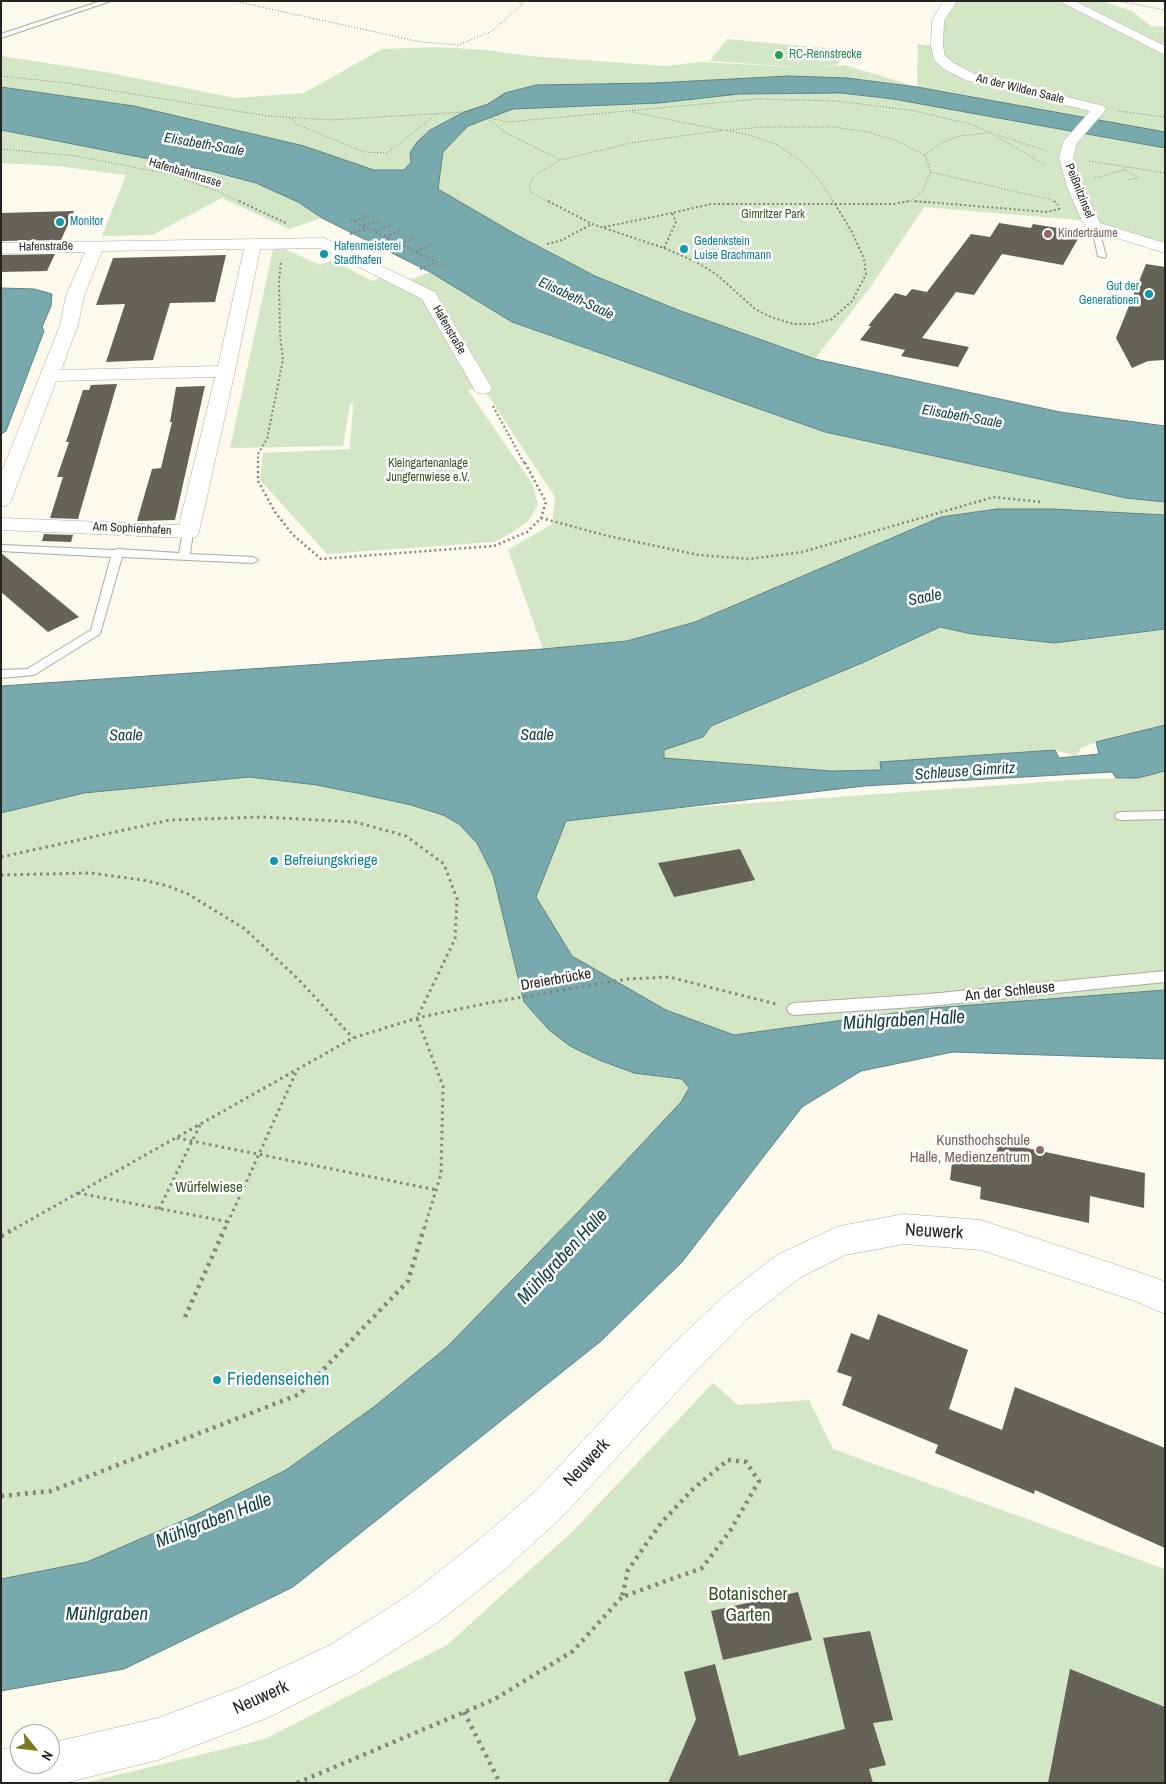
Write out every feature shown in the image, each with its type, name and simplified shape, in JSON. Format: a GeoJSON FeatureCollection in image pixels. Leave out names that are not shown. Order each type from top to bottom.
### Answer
{"type":"FeatureCollection","features":[{"type":"Feature","properties":{"kind":"street","name":"An der Wilden Saale"},"geometry":{"type":"LineString","coordinates":[[951,1],[938,21],[937,46],[938,56],[949,66],[970,76],[1097,111]]}},
{"type":"Feature","properties":{"kind":"street"},"geometry":{"type":"LineString","coordinates":[[1066,1],[1165,52]]}},
{"type":"Feature","properties":{"kind":"street","name":"Peißnitzinsel"},"geometry":{"type":"LineString","coordinates":[[1097,111],[1070,142],[1066,158],[1074,183],[1094,226],[1165,248]]}},
{"type":"Feature","properties":{"kind":"street","name":"Hafenstraße"},"geometry":{"type":"LineString","coordinates":[[1,248],[324,243],[429,296],[483,388]]}},
{"type":"Feature","properties":{"kind":"street","name":"Am Sophienhafen"},"geometry":{"type":"LineString","coordinates":[[1,524],[188,532],[226,371],[253,244]]}},
{"type":"Feature","properties":{"kind":"street"},"geometry":{"type":"LineString","coordinates":[[1,501],[69,325],[75,296],[96,246]]}},
{"type":"Feature","properties":{"kind":"street"},"geometry":{"type":"LineString","coordinates":[[50,376],[226,371]]}},
{"type":"Feature","properties":{"kind":"street","name":"Neuwerk"},"geometry":{"type":"LineString","coordinates":[[1,1770],[49,1765],[158,1739],[252,1703],[344,1659],[423,1609],[489,1557],[550,1503],[684,1358],[736,1306],[789,1266],[840,1241],[904,1229],[981,1235],[1144,1289],[1165,1299]]}},
{"type":"Feature","properties":{"kind":"lane"},"geometry":{"type":"LineString","coordinates":[[1,36],[108,1]]}},
{"type":"Feature","properties":{"kind":"lane"},"geometry":{"type":"LineString","coordinates":[[1094,226],[1102,256]]}},
{"type":"Feature","properties":{"kind":"lane"},"geometry":{"type":"LineString","coordinates":[[184,556],[188,532]]}},
{"type":"Feature","properties":{"kind":"lane"},"geometry":{"type":"LineString","coordinates":[[1,548],[118,552],[254,560]]}},
{"type":"Feature","properties":{"kind":"lane"},"geometry":{"type":"LineString","coordinates":[[1,674],[30,672],[96,632],[118,552]]}},
{"type":"Feature","properties":{"kind":"lane"},"geometry":{"type":"LineString","coordinates":[[1122,816],[1165,815]]}},
{"type":"Feature","properties":{"kind":"lane","name":"An der Schleuse"},"geometry":{"type":"LineString","coordinates":[[794,1009],[929,1000],[1165,976]]}},
{"type":"Feature","properties":{"kind":"path"},"geometry":{"type":"LineString","coordinates":[[234,1],[421,42],[458,45],[492,31],[523,4],[516,1]]}},
{"type":"Feature","properties":{"kind":"path"},"geometry":{"type":"LineString","coordinates":[[1118,1],[1165,10]]}},
{"type":"Feature","properties":{"kind":"path"},"geometry":{"type":"LineString","coordinates":[[1,76],[66,83],[291,119],[329,120],[464,112],[508,122],[756,99],[805,99],[877,105],[937,114],[1066,158]]}},
{"type":"Feature","properties":{"kind":"path"},"geometry":{"type":"LineString","coordinates":[[626,111],[725,130],[750,135],[778,145],[806,165],[820,181],[852,232],[864,259],[866,274],[852,301],[832,319],[824,322],[794,324],[773,318],[755,308],[716,274],[696,262],[664,248],[592,224],[531,192],[529,184],[535,175],[560,160],[631,143],[725,130],[764,127],[834,127],[867,132],[896,140],[925,155],[931,172],[921,193],[912,201]]}},
{"type":"Feature","properties":{"kind":"path"},"geometry":{"type":"LineString","coordinates":[[1097,111],[1165,116]]}},
{"type":"Feature","properties":{"kind":"path"},"geometry":{"type":"LineString","coordinates":[[291,119],[296,124],[364,152],[387,153],[437,114]]}},
{"type":"Feature","properties":{"kind":"path"},"geometry":{"type":"LineString","coordinates":[[489,119],[506,134],[560,160]]}},
{"type":"Feature","properties":{"kind":"path"},"geometry":{"type":"LineString","coordinates":[[925,155],[941,143],[960,136],[991,133],[1074,183],[1124,170],[1126,167]]}},
{"type":"Feature","properties":{"kind":"path","name":"Hafenbahntrasse"},"geometry":{"type":"LineString","coordinates":[[1,149],[76,156],[169,174],[217,191],[260,210],[324,243]]}},
{"type":"Feature","properties":{"kind":"path"},"geometry":{"type":"LineString","coordinates":[[1092,162],[1165,173]]}},
{"type":"Feature","properties":{"kind":"path"},"geometry":{"type":"LineString","coordinates":[[1124,170],[1139,178],[1129,180]]}},
{"type":"Feature","properties":{"kind":"path"},"geometry":{"type":"LineString","coordinates":[[931,172],[1052,200]]}},
{"type":"Feature","properties":{"kind":"path"},"geometry":{"type":"LineString","coordinates":[[601,227],[711,204],[893,204],[912,201],[1047,212],[1060,208]]}},
{"type":"Feature","properties":{"kind":"path"},"geometry":{"type":"LineString","coordinates":[[664,248],[676,222],[672,213]]}},
{"type":"Feature","properties":{"kind":"path"},"geometry":{"type":"LineString","coordinates":[[371,215],[352,221],[445,266]]}},
{"type":"Feature","properties":{"kind":"path"},"geometry":{"type":"LineString","coordinates":[[364,226],[379,221]]}},
{"type":"Feature","properties":{"kind":"path"},"geometry":{"type":"LineString","coordinates":[[547,244],[562,240],[592,224]]}},
{"type":"Feature","properties":{"kind":"path"},"geometry":{"type":"LineString","coordinates":[[374,231],[391,225]]}},
{"type":"Feature","properties":{"kind":"path"},"geometry":{"type":"LineString","coordinates":[[349,234],[368,228]]}},
{"type":"Feature","properties":{"kind":"path"},"geometry":{"type":"LineString","coordinates":[[385,236],[400,231]]}},
{"type":"Feature","properties":{"kind":"path"},"geometry":{"type":"LineString","coordinates":[[400,244],[415,238]]}},
{"type":"Feature","properties":{"kind":"path"},"geometry":{"type":"LineString","coordinates":[[280,243],[282,268],[278,280],[283,360],[267,439],[258,454],[258,481],[274,512],[293,535],[321,559],[494,546],[527,532],[541,518],[546,502],[483,388]]}},
{"type":"Feature","properties":{"kind":"path"},"geometry":{"type":"LineString","coordinates":[[416,252],[430,246]]}},
{"type":"Feature","properties":{"kind":"path"},"geometry":{"type":"LineString","coordinates":[[420,269],[437,262]]}},
{"type":"Feature","properties":{"kind":"path"},"geometry":{"type":"LineString","coordinates":[[541,518],[608,536],[699,555],[749,559],[802,552],[994,497],[1041,502]]}},
{"type":"Feature","properties":{"kind":"path"},"geometry":{"type":"LineString","coordinates":[[1,857],[170,820],[262,816],[355,822],[406,836],[444,864],[457,899],[455,940],[418,1018],[443,1086],[441,1174],[408,1281],[300,1394],[51,1491],[1,1496]]}},
{"type":"Feature","properties":{"kind":"path"},"geometry":{"type":"LineString","coordinates":[[1,875],[90,872],[142,880],[168,886],[188,894],[245,929],[298,979],[354,1038]]}},
{"type":"Feature","properties":{"kind":"path","name":"Dreierbrücke"},"geometry":{"type":"LineString","coordinates":[[1,1236],[354,1038],[418,1018],[488,1003],[627,978],[669,977],[794,1009]]}},
{"type":"Feature","properties":{"kind":"path"},"geometry":{"type":"LineString","coordinates":[[185,1317],[298,1069]]}},
{"type":"Feature","properties":{"kind":"path"},"geometry":{"type":"LineString","coordinates":[[159,1209],[200,1124]]}},
{"type":"Feature","properties":{"kind":"path"},"geometry":{"type":"LineString","coordinates":[[176,1138],[437,1190]]}},
{"type":"Feature","properties":{"kind":"path"},"geometry":{"type":"LineString","coordinates":[[78,1193],[228,1222]]}},
{"type":"Feature","properties":{"kind":"path"},"geometry":{"type":"LineString","coordinates":[[297,1783],[495,1699],[573,1651],[622,1597],[702,1568],[730,1531],[759,1481],[746,1462],[728,1460],[693,1489],[661,1523],[628,1570],[622,1597]]}},
{"type":"Feature","properties":{"kind":"path"},"geometry":{"type":"LineString","coordinates":[[464,1712],[500,1783]]}},
{"type":"Feature","properties":{"kind":"green space"},"geometry":{"type":"Polygon","coordinates":[[[951,1],[1102,1],[1132,11],[1151,26],[1165,27],[1165,132],[917,87],[918,44],[937,46],[938,21],[951,1]]]}},
{"type":"Feature","properties":{"kind":"green space"},"geometry":{"type":"Polygon","coordinates":[[[727,39],[847,50],[837,65],[813,68],[845,65],[917,87],[847,78],[789,76],[655,83],[536,85],[505,93],[488,104],[464,112],[430,130],[411,162],[404,170],[374,170],[304,146],[134,106],[1,87],[1,56],[105,72],[235,98],[304,93],[382,49],[439,47],[665,66],[702,62],[811,68],[710,61],[727,39]]]}},
{"type":"Feature","properties":{"kind":"green space","name":"Gimritzer Park"},"geometry":{"type":"Polygon","coordinates":[[[841,93],[893,99],[1165,148],[1165,248],[1090,221],[924,207],[869,289],[815,359],[678,310],[595,276],[517,235],[438,189],[443,152],[468,126],[513,109],[659,103],[739,94],[841,93]]]}},
{"type":"Feature","properties":{"kind":"green space"},"geometry":{"type":"Polygon","coordinates":[[[1,130],[211,171],[256,183],[298,202],[322,218],[289,229],[222,198],[152,235],[102,236],[126,175],[57,166],[1,163],[1,130]]]}},
{"type":"Feature","properties":{"kind":"green space","name":"Kleingartenanlage Jungfernwiese e.V."},"geometry":{"type":"Polygon","coordinates":[[[273,249],[285,249],[320,265],[333,260],[372,281],[388,275],[405,282],[430,272],[512,322],[825,432],[1126,498],[1165,502],[1165,515],[1052,509],[997,509],[941,517],[694,622],[627,641],[543,649],[508,550],[552,524],[555,497],[483,388],[468,390],[533,485],[538,505],[528,521],[494,542],[327,554],[260,480],[263,453],[350,449],[353,403],[350,404],[343,446],[230,448],[273,249]]]}},
{"type":"Feature","properties":{"kind":"green space"},"geometry":{"type":"Polygon","coordinates":[[[940,627],[972,634],[1054,643],[1165,629],[1165,725],[1096,742],[1081,748],[1076,756],[1055,750],[880,762],[882,770],[831,771],[664,758],[664,750],[703,737],[711,726],[862,663],[940,627]]]}},
{"type":"Feature","properties":{"kind":"green space"},"geometry":{"type":"Polygon","coordinates":[[[1165,771],[1165,990],[932,1008],[734,1035],[666,1010],[572,956],[536,897],[565,821],[672,809],[1086,779],[1138,778],[1165,771]]]}},
{"type":"Feature","properties":{"kind":"green space","name":"Würfelwiese"},"geometry":{"type":"Polygon","coordinates":[[[249,777],[317,785],[411,805],[443,815],[459,824],[477,843],[493,875],[524,1002],[549,1030],[634,1073],[682,1079],[689,1088],[681,1102],[582,1208],[447,1347],[375,1406],[286,1470],[198,1514],[87,1562],[1,1579],[1,813],[84,793],[249,777]]]}},
{"type":"Feature","properties":{"kind":"green space","name":"Botanischer Garten"},"geometry":{"type":"Polygon","coordinates":[[[713,1383],[738,1405],[809,1400],[833,1449],[1165,1569],[1165,1783],[84,1783],[265,1739],[447,1645],[573,1531],[713,1383]]]}},
{"type":"Feature","properties":{"kind":"water","name":"Elisabeth-Saale"},"geometry":{"type":"Polygon","coordinates":[[[789,76],[847,78],[917,87],[1165,132],[1165,148],[893,99],[841,93],[739,94],[659,103],[513,109],[468,126],[443,152],[438,189],[517,235],[595,276],[678,310],[815,359],[1060,412],[1165,426],[1165,502],[1126,498],[825,432],[512,322],[430,272],[322,218],[298,202],[256,183],[211,171],[1,130],[1,87],[134,106],[304,146],[374,170],[404,170],[411,162],[410,153],[417,142],[430,130],[464,112],[488,104],[505,93],[536,85],[655,83],[789,76]]]}},
{"type":"Feature","properties":{"kind":"water"},"geometry":{"type":"Polygon","coordinates":[[[1,288],[34,289],[52,294],[51,306],[42,327],[44,331],[6,431],[1,434],[1,288]]]}},
{"type":"Feature","properties":{"kind":"water"},"geometry":{"type":"Polygon","coordinates":[[[997,509],[1052,509],[1165,515],[1165,629],[1054,643],[972,634],[940,627],[862,663],[711,726],[703,737],[664,750],[664,758],[831,771],[881,770],[880,762],[1055,750],[1059,758],[1099,754],[1096,742],[1165,725],[1165,771],[1138,778],[1116,778],[1112,772],[864,786],[566,821],[536,897],[572,956],[666,1010],[734,1035],[932,1008],[1165,990],[1165,1059],[953,1052],[861,1071],[802,1107],[682,1262],[601,1341],[293,1587],[124,1669],[1,1691],[1,1579],[87,1562],[198,1514],[286,1470],[375,1406],[447,1347],[582,1208],[681,1102],[689,1088],[682,1079],[634,1073],[599,1060],[570,1046],[549,1030],[524,1002],[493,875],[477,843],[459,824],[443,815],[411,805],[317,785],[249,777],[84,793],[1,813],[1,686],[543,649],[627,641],[695,622],[941,517],[997,509]]]}},
{"type":"Feature","properties":{"kind":"building"},"geometry":{"type":"Polygon","coordinates":[[[74,211],[61,240],[1,241],[1,213],[74,211]]]}},
{"type":"Feature","properties":{"kind":"building"},"geometry":{"type":"Polygon","coordinates":[[[999,223],[1031,228],[1033,224],[1082,232],[1063,265],[1002,254],[974,295],[956,292],[922,338],[969,347],[958,367],[901,356],[905,350],[860,340],[871,326],[868,326],[895,293],[906,296],[912,289],[927,292],[971,234],[990,237],[999,223]]]}},
{"type":"Feature","properties":{"kind":"building"},"geometry":{"type":"Polygon","coordinates":[[[55,254],[47,271],[1,272],[1,255],[55,254]]]}},
{"type":"Feature","properties":{"kind":"building"},"geometry":{"type":"Polygon","coordinates":[[[226,255],[215,302],[170,303],[153,360],[106,362],[125,304],[96,305],[113,258],[226,255]]]}},
{"type":"Feature","properties":{"kind":"building"},"geometry":{"type":"Polygon","coordinates":[[[1146,264],[1165,267],[1165,360],[1148,361],[1132,368],[1116,338],[1146,264]]]}},
{"type":"Feature","properties":{"kind":"building"},"geometry":{"type":"Polygon","coordinates":[[[117,384],[78,519],[50,518],[63,477],[57,477],[69,442],[66,442],[83,390],[89,390],[91,385],[117,384]]]}},
{"type":"Feature","properties":{"kind":"building"},"geometry":{"type":"Polygon","coordinates":[[[205,386],[175,520],[137,521],[152,469],[161,468],[172,422],[170,422],[176,387],[205,386]]]}},
{"type":"Feature","properties":{"kind":"building"},"geometry":{"type":"Polygon","coordinates":[[[44,534],[73,535],[71,542],[42,541],[44,534]]]}},
{"type":"Feature","properties":{"kind":"building"},"geometry":{"type":"Polygon","coordinates":[[[1,553],[79,617],[48,632],[1,592],[1,553]]]}},
{"type":"Feature","properties":{"kind":"building"},"geometry":{"type":"Polygon","coordinates":[[[740,849],[755,880],[674,897],[658,863],[740,849]]]}},
{"type":"Feature","properties":{"kind":"building"},"geometry":{"type":"Polygon","coordinates":[[[998,1142],[1145,1173],[1144,1208],[1090,1196],[1089,1223],[980,1199],[981,1187],[950,1180],[953,1154],[996,1163],[998,1142]]]}},
{"type":"Feature","properties":{"kind":"building"},"geometry":{"type":"Polygon","coordinates":[[[878,1314],[968,1350],[949,1409],[1002,1430],[1015,1387],[1165,1448],[1165,1548],[1035,1490],[1034,1494],[935,1453],[938,1445],[842,1405],[852,1377],[837,1372],[851,1333],[869,1340],[878,1314]]]}},
{"type":"Feature","properties":{"kind":"building"},"geometry":{"type":"Polygon","coordinates":[[[798,1592],[812,1640],[723,1660],[711,1611],[798,1592]]]}},
{"type":"Feature","properties":{"kind":"building"},"geometry":{"type":"Polygon","coordinates":[[[870,1631],[893,1720],[873,1723],[886,1765],[869,1769],[873,1783],[668,1783],[696,1719],[684,1672],[715,1664],[739,1756],[845,1729],[823,1638],[870,1631]]]}},
{"type":"Feature","properties":{"kind":"building"},"geometry":{"type":"Polygon","coordinates":[[[1070,1669],[1165,1707],[1165,1783],[1048,1783],[1070,1669]]]}},
{"type":"Feature","properties":{"kind":"place","name":"RC-Rennstrecke"},"geometry":{"type":"Point","coordinates":[779,55]}},
{"type":"Feature","properties":{"kind":"place","name":"Monitor"},"geometry":{"type":"Point","coordinates":[60,222]}},
{"type":"Feature","properties":{"kind":"place","name":"Kinderträume"},"geometry":{"type":"Point","coordinates":[1048,234]}},
{"type":"Feature","properties":{"kind":"place","name":"Gedenkstein Luise Brachmann"},"geometry":{"type":"Point","coordinates":[684,249]}},
{"type":"Feature","properties":{"kind":"place","name":"Hafenmeisterei Stadthafen"},"geometry":{"type":"Point","coordinates":[324,254]}},
{"type":"Feature","properties":{"kind":"place","name":"Gut der Generationen"},"geometry":{"type":"Point","coordinates":[1149,294]}},
{"type":"Feature","properties":{"kind":"place","name":"Befreiungskriege"},"geometry":{"type":"Point","coordinates":[274,861]}},
{"type":"Feature","properties":{"kind":"place","name":"Kunsthochschule Halle, Medienzentrum"},"geometry":{"type":"Point","coordinates":[1040,1150]}},
{"type":"Feature","properties":{"kind":"place","name":"Friedenseichen"},"geometry":{"type":"Point","coordinates":[217,1380]}},
{"type":"Feature","properties":{"kind":"water label","name":"Saale"},"geometry":{"type":"Point","coordinates":[925,598]}},
{"type":"Feature","properties":{"kind":"water label","name":"Saale"},"geometry":{"type":"Point","coordinates":[126,736]}},
{"type":"Feature","properties":{"kind":"water label","name":"Saale"},"geometry":{"type":"Point","coordinates":[537,736]}},
{"type":"Feature","properties":{"kind":"water label","name":"Schleuse Gimritz"},"geometry":{"type":"Point","coordinates":[965,772]}},
{"type":"Feature","properties":{"kind":"water label","name":"Mühlgraben Halle"},"geometry":{"type":"Point","coordinates":[904,1021]}},
{"type":"Feature","properties":{"kind":"water label","name":"Mühlgraben Halle"},"geometry":{"type":"Point","coordinates":[563,1257]}},
{"type":"Feature","properties":{"kind":"water label","name":"Mühlgraben Halle"},"geometry":{"type":"Point","coordinates":[214,1521]}},
{"type":"Feature","properties":{"kind":"water label","name":"Mühlgraben"},"geometry":{"type":"Point","coordinates":[107,1615]}}]}
